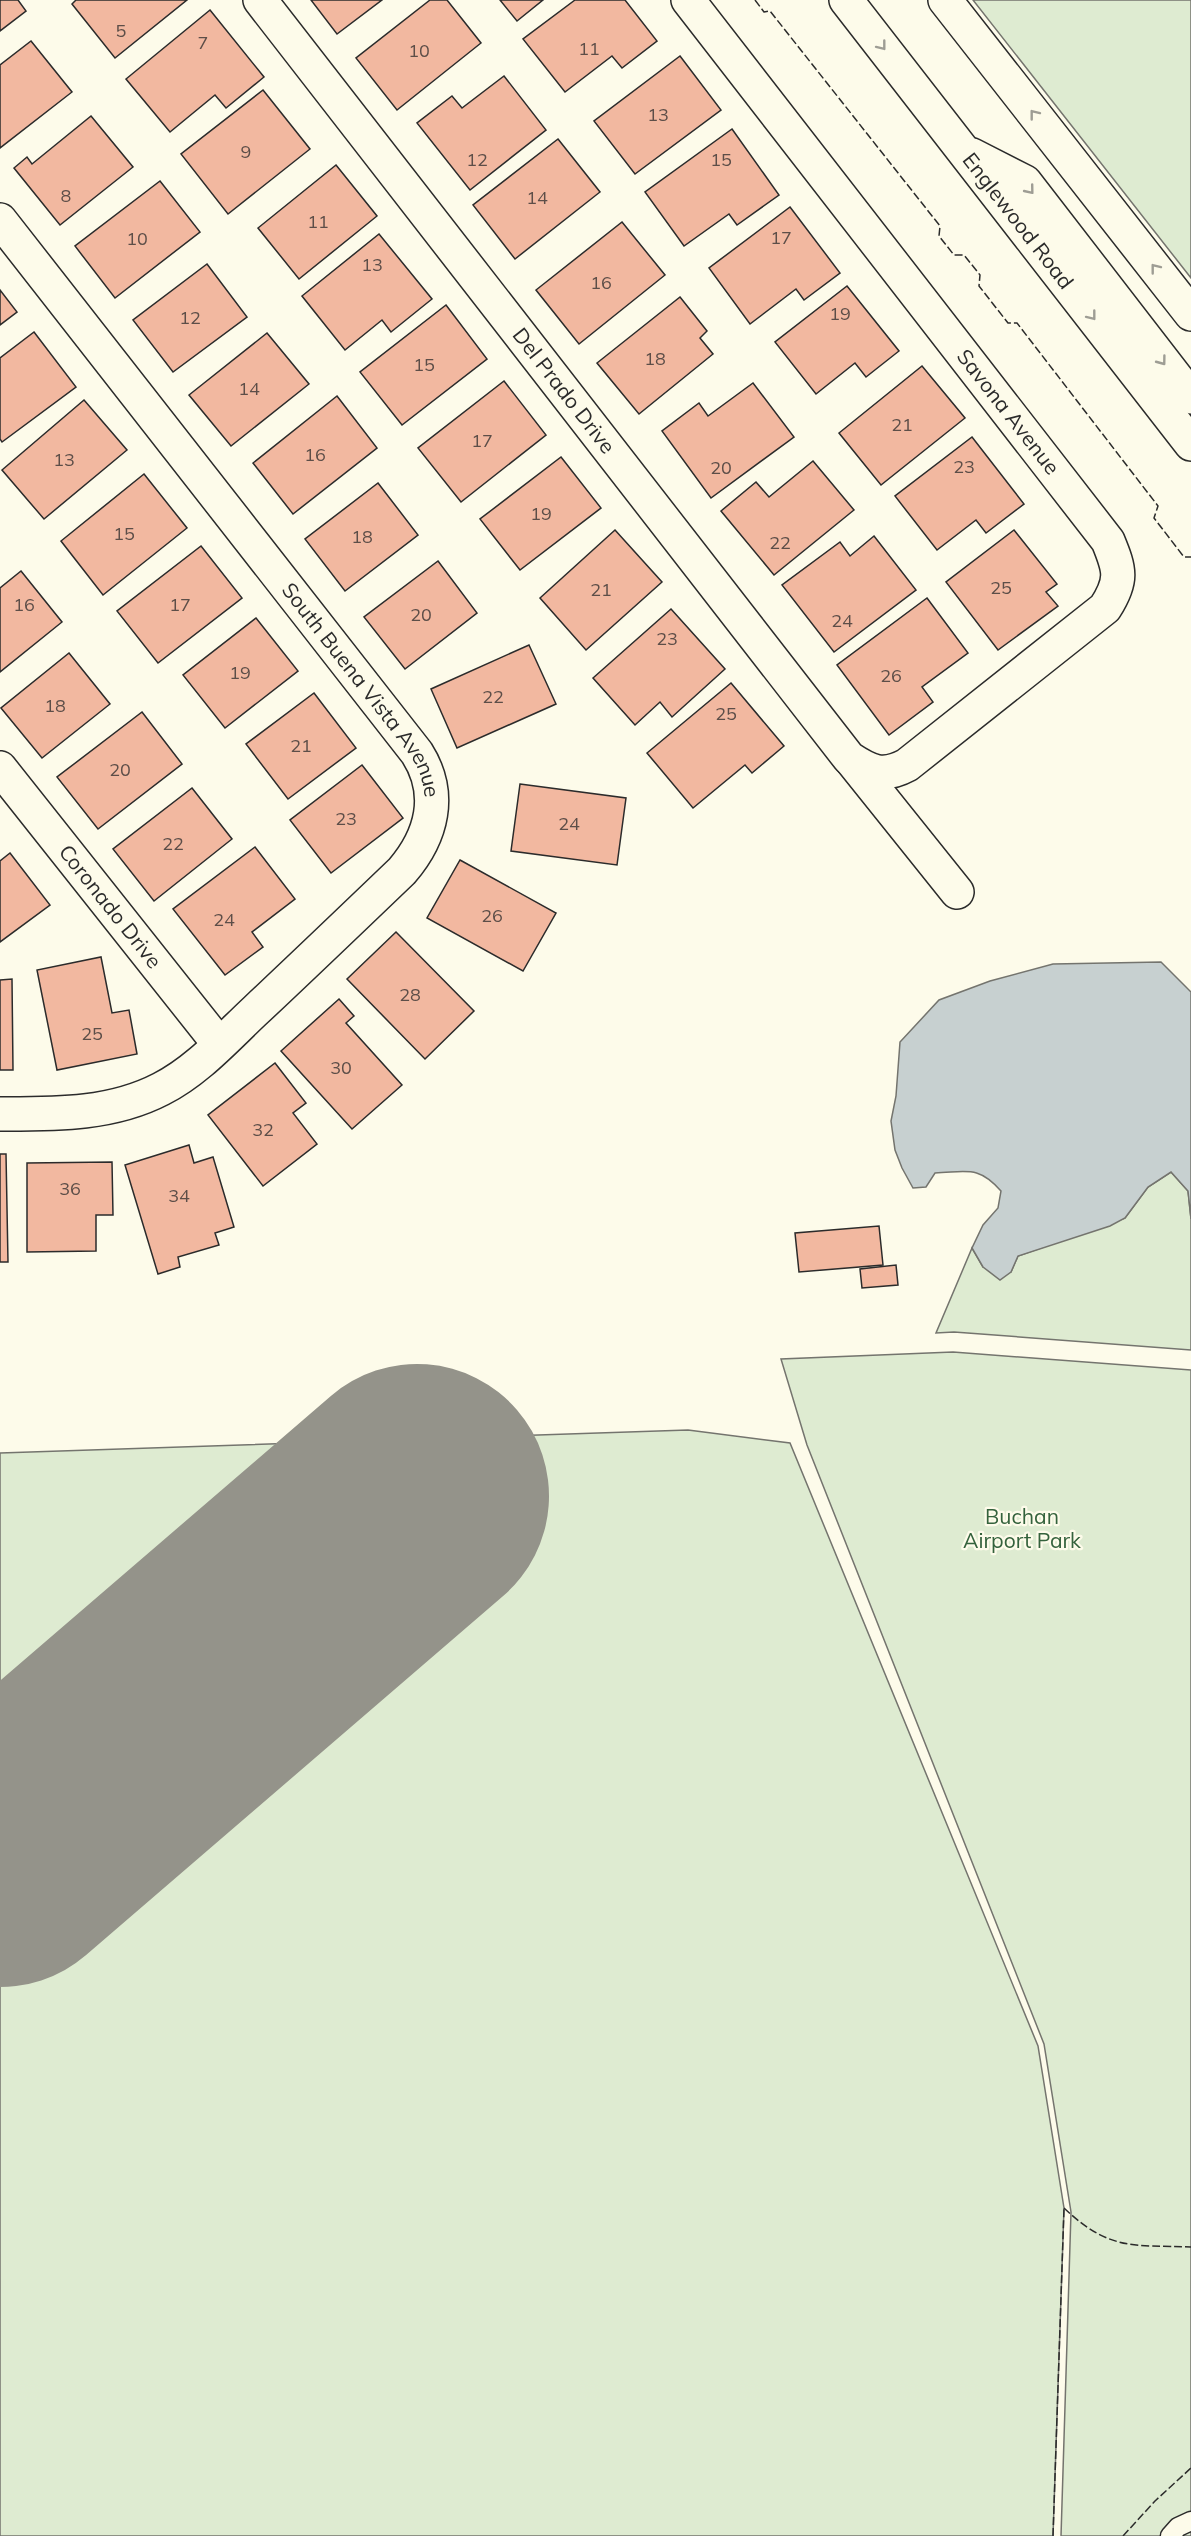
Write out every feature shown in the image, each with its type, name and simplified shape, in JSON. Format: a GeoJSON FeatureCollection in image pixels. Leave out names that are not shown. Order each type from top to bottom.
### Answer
{"type":"FeatureCollection","features":[{"type":"Feature","properties":{"kind":"street","name":"Del Prado Drive"},"geometry":{"type":"LineString","coordinates":[[260,0],[863,765],[957,892]]}},
{"type":"Feature","properties":{"kind":"street","name":"Savona Avenue"},"geometry":{"type":"LineString","coordinates":[[688,0],[1108,541],[1119,567],[1116,592],[1105,608],[906,765],[888,773],[863,765]]}},
{"type":"Feature","properties":{"kind":"street","name":"Englewood Road"},"geometry":{"type":"LineString","coordinates":[[846,0],[1191,444]]}},
{"type":"Feature","properties":{"kind":"street"},"geometry":{"type":"LineString","coordinates":[[945,0],[1191,314]]}},
{"type":"Feature","properties":{"kind":"street"},"geometry":{"type":"LineString","coordinates":[[962,150],[1025,182],[1191,397]]}},
{"type":"Feature","properties":{"kind":"street","name":"South Buena Vista Avenue"},"geometry":{"type":"LineString","coordinates":[[0,220],[417,753],[430,780],[431,812],[424,842],[413,859],[219,1044],[184,1074],[162,1089],[118,1105],[57,1114],[0,1114]]}},
{"type":"Feature","properties":{"kind":"street","name":"Coronado Drive"},"geometry":{"type":"LineString","coordinates":[[0,768],[219,1044]]}},
{"type":"Feature","properties":{"kind":"lane"},"geometry":{"type":"LineString","coordinates":[[1170,2536],[1178,2527],[1191,2521]]}},
{"type":"Feature","properties":{"kind":"green space"},"geometry":{"type":"Polygon","coordinates":[[[973,0],[1191,0],[1191,278],[973,0]]]}},
{"type":"Feature","properties":{"kind":"green space"},"geometry":{"type":"Polygon","coordinates":[[[1171,1172],[1188,1191],[1191,1219],[1191,1350],[954,1332],[936,1333],[972,1248],[983,1267],[1011,1272],[1018,1256],[1125,1218],[1148,1187],[1171,1172]]]}},
{"type":"Feature","properties":{"kind":"green space","name":"Buchan Airport Park"},"geometry":{"type":"Polygon","coordinates":[[[953,1352],[1191,1370],[1191,2536],[1061,2536],[1071,2212],[1044,2044],[807,1445],[781,1359],[953,1352]]]}},
{"type":"Feature","properties":{"kind":"green space"},"geometry":{"type":"Polygon","coordinates":[[[688,1430],[790,1443],[1038,2046],[1064,2208],[1053,2536],[0,2536],[0,1453],[688,1430]]]}},
{"type":"Feature","properties":{"kind":"shaded area"},"geometry":{"type":"Polygon","coordinates":[[[1161,962],[1191,992],[1191,1219],[1188,1191],[1171,1172],[1148,1187],[1125,1218],[1110,1226],[1018,1256],[1011,1272],[1000,1280],[983,1267],[972,1248],[983,1225],[998,1208],[1001,1191],[985,1177],[964,1171],[935,1173],[926,1187],[913,1188],[902,1168],[895,1150],[891,1121],[896,1096],[900,1042],[939,1000],[990,981],[1053,964],[1161,962]]]}},
{"type":"Feature","properties":{"kind":"building"},"geometry":{"type":"Polygon","coordinates":[[[0,0],[18,0],[26,11],[0,31],[0,0]]]}},
{"type":"Feature","properties":{"kind":"building"},"geometry":{"type":"Polygon","coordinates":[[[76,0],[187,0],[115,58],[72,4],[76,0]]]}},
{"type":"Feature","properties":{"kind":"building"},"geometry":{"type":"Polygon","coordinates":[[[311,0],[382,0],[337,34],[311,0]]]}},
{"type":"Feature","properties":{"kind":"building"},"geometry":{"type":"Polygon","coordinates":[[[430,0],[447,0],[481,43],[397,110],[356,58],[430,0]]]}},
{"type":"Feature","properties":{"kind":"building"},"geometry":{"type":"Polygon","coordinates":[[[500,0],[543,0],[517,21],[500,0]]]}},
{"type":"Feature","properties":{"kind":"building"},"geometry":{"type":"Polygon","coordinates":[[[575,0],[625,0],[657,41],[622,68],[612,56],[565,92],[523,39],[575,0]]]}},
{"type":"Feature","properties":{"kind":"building"},"geometry":{"type":"Polygon","coordinates":[[[210,10],[264,77],[226,108],[215,95],[170,132],[126,79],[210,10]]]}},
{"type":"Feature","properties":{"kind":"building"},"geometry":{"type":"Polygon","coordinates":[[[31,41],[72,92],[0,148],[0,65],[31,41]]]}},
{"type":"Feature","properties":{"kind":"building"},"geometry":{"type":"Polygon","coordinates":[[[680,56],[721,110],[635,174],[594,121],[680,56]]]}},
{"type":"Feature","properties":{"kind":"building"},"geometry":{"type":"Polygon","coordinates":[[[504,76],[546,130],[470,190],[417,123],[452,96],[462,108],[504,76]]]}},
{"type":"Feature","properties":{"kind":"building"},"geometry":{"type":"Polygon","coordinates":[[[263,90],[310,149],[228,214],[181,154],[263,90]]]}},
{"type":"Feature","properties":{"kind":"building"},"geometry":{"type":"Polygon","coordinates":[[[91,116],[133,167],[60,225],[14,168],[27,157],[32,164],[91,116]]]}},
{"type":"Feature","properties":{"kind":"building"},"geometry":{"type":"Polygon","coordinates":[[[732,129],[779,195],[737,225],[729,214],[684,246],[645,192],[732,129]]]}},
{"type":"Feature","properties":{"kind":"building"},"geometry":{"type":"Polygon","coordinates":[[[558,139],[600,192],[515,259],[473,205],[558,139]]]}},
{"type":"Feature","properties":{"kind":"building"},"geometry":{"type":"Polygon","coordinates":[[[336,165],[377,216],[299,279],[258,228],[336,165]]]}},
{"type":"Feature","properties":{"kind":"building"},"geometry":{"type":"Polygon","coordinates":[[[160,181],[200,232],[115,298],[75,246],[160,181]]]}},
{"type":"Feature","properties":{"kind":"building"},"geometry":{"type":"Polygon","coordinates":[[[790,207],[840,273],[804,300],[796,289],[750,324],[709,268],[790,207]]]}},
{"type":"Feature","properties":{"kind":"building"},"geometry":{"type":"Polygon","coordinates":[[[622,222],[665,275],[579,344],[536,290],[622,222]]]}},
{"type":"Feature","properties":{"kind":"building"},"geometry":{"type":"Polygon","coordinates":[[[379,234],[432,299],[391,332],[382,320],[345,350],[302,296],[379,234]]]}},
{"type":"Feature","properties":{"kind":"building"},"geometry":{"type":"Polygon","coordinates":[[[207,264],[247,317],[173,372],[133,320],[207,264]]]}},
{"type":"Feature","properties":{"kind":"building"},"geometry":{"type":"Polygon","coordinates":[[[847,286],[899,351],[866,377],[855,363],[816,394],[775,342],[847,286]]]}},
{"type":"Feature","properties":{"kind":"building"},"geometry":{"type":"Polygon","coordinates":[[[0,290],[17,312],[0,325],[0,290]]]}},
{"type":"Feature","properties":{"kind":"building"},"geometry":{"type":"Polygon","coordinates":[[[680,297],[707,331],[700,338],[713,354],[639,414],[597,363],[680,297]]]}},
{"type":"Feature","properties":{"kind":"building"},"geometry":{"type":"Polygon","coordinates":[[[446,305],[487,359],[402,425],[360,372],[446,305]]]}},
{"type":"Feature","properties":{"kind":"building"},"geometry":{"type":"Polygon","coordinates":[[[34,332],[76,387],[2,442],[0,439],[0,358],[34,332]]]}},
{"type":"Feature","properties":{"kind":"building"},"geometry":{"type":"Polygon","coordinates":[[[267,333],[309,384],[231,446],[189,395],[267,333]]]}},
{"type":"Feature","properties":{"kind":"building"},"geometry":{"type":"Polygon","coordinates":[[[922,366],[965,418],[881,485],[839,433],[922,366]]]}},
{"type":"Feature","properties":{"kind":"building"},"geometry":{"type":"Polygon","coordinates":[[[504,381],[546,435],[461,502],[418,448],[504,381]]]}},
{"type":"Feature","properties":{"kind":"building"},"geometry":{"type":"Polygon","coordinates":[[[753,383],[794,437],[711,498],[662,431],[699,403],[708,416],[753,383]]]}},
{"type":"Feature","properties":{"kind":"building"},"geometry":{"type":"Polygon","coordinates":[[[337,396],[377,448],[293,514],[253,463],[337,396]]]}},
{"type":"Feature","properties":{"kind":"building"},"geometry":{"type":"Polygon","coordinates":[[[84,400],[127,450],[44,519],[2,470],[84,400]]]}},
{"type":"Feature","properties":{"kind":"building"},"geometry":{"type":"Polygon","coordinates":[[[972,437],[1024,504],[986,533],[976,520],[937,550],[895,496],[972,437]]]}},
{"type":"Feature","properties":{"kind":"building"},"geometry":{"type":"Polygon","coordinates":[[[561,457],[601,508],[520,570],[480,519],[561,457]]]}},
{"type":"Feature","properties":{"kind":"building"},"geometry":{"type":"Polygon","coordinates":[[[813,461],[854,510],[774,575],[721,511],[756,482],[769,497],[813,461]]]}},
{"type":"Feature","properties":{"kind":"building"},"geometry":{"type":"Polygon","coordinates":[[[144,474],[187,528],[103,595],[61,541],[144,474]]]}},
{"type":"Feature","properties":{"kind":"building"},"geometry":{"type":"Polygon","coordinates":[[[378,483],[418,535],[345,591],[305,539],[378,483]]]}},
{"type":"Feature","properties":{"kind":"building"},"geometry":{"type":"Polygon","coordinates":[[[615,530],[662,582],[586,650],[540,598],[615,530]]]}},
{"type":"Feature","properties":{"kind":"building"},"geometry":{"type":"Polygon","coordinates":[[[1014,530],[1057,584],[1046,592],[1058,606],[998,650],[946,582],[1014,530]]]}},
{"type":"Feature","properties":{"kind":"building"},"geometry":{"type":"Polygon","coordinates":[[[874,536],[916,590],[834,652],[782,585],[840,542],[850,556],[874,536]]]}},
{"type":"Feature","properties":{"kind":"building"},"geometry":{"type":"Polygon","coordinates":[[[201,546],[242,598],[158,663],[117,611],[201,546]]]}},
{"type":"Feature","properties":{"kind":"building"},"geometry":{"type":"Polygon","coordinates":[[[438,561],[477,613],[405,669],[364,617],[438,561]]]}},
{"type":"Feature","properties":{"kind":"building"},"geometry":{"type":"Polygon","coordinates":[[[21,571],[62,622],[0,672],[0,588],[21,571]]]}},
{"type":"Feature","properties":{"kind":"building"},"geometry":{"type":"Polygon","coordinates":[[[927,598],[968,653],[922,687],[933,702],[889,735],[837,665],[927,598]]]}},
{"type":"Feature","properties":{"kind":"building"},"geometry":{"type":"Polygon","coordinates":[[[671,609],[725,669],[672,717],[660,702],[635,725],[593,678],[671,609]]]}},
{"type":"Feature","properties":{"kind":"building"},"geometry":{"type":"Polygon","coordinates":[[[256,618],[298,671],[225,728],[183,675],[256,618]]]}},
{"type":"Feature","properties":{"kind":"building"},"geometry":{"type":"Polygon","coordinates":[[[529,645],[556,704],[457,748],[431,689],[529,645]]]}},
{"type":"Feature","properties":{"kind":"building"},"geometry":{"type":"Polygon","coordinates":[[[69,653],[110,704],[42,758],[1,708],[69,653]]]}},
{"type":"Feature","properties":{"kind":"building"},"geometry":{"type":"Polygon","coordinates":[[[731,683],[784,746],[752,773],[745,765],[693,808],[647,753],[731,683]]]}},
{"type":"Feature","properties":{"kind":"building"},"geometry":{"type":"Polygon","coordinates":[[[314,693],[356,748],[288,799],[246,744],[314,693]]]}},
{"type":"Feature","properties":{"kind":"building"},"geometry":{"type":"Polygon","coordinates":[[[142,712],[182,764],[98,829],[57,777],[142,712]]]}},
{"type":"Feature","properties":{"kind":"building"},"geometry":{"type":"Polygon","coordinates":[[[362,765],[403,818],[331,873],[290,820],[362,765]]]}},
{"type":"Feature","properties":{"kind":"building"},"geometry":{"type":"Polygon","coordinates":[[[520,784],[626,798],[617,865],[511,851],[520,784]]]}},
{"type":"Feature","properties":{"kind":"building"},"geometry":{"type":"Polygon","coordinates":[[[192,788],[232,839],[154,901],[113,849],[192,788]]]}},
{"type":"Feature","properties":{"kind":"building"},"geometry":{"type":"Polygon","coordinates":[[[255,847],[295,899],[252,932],[263,947],[225,975],[173,909],[255,847]]]}},
{"type":"Feature","properties":{"kind":"building"},"geometry":{"type":"Polygon","coordinates":[[[10,853],[50,905],[0,942],[0,861],[10,853]]]}},
{"type":"Feature","properties":{"kind":"building"},"geometry":{"type":"Polygon","coordinates":[[[460,860],[556,913],[523,971],[427,918],[460,860]]]}},
{"type":"Feature","properties":{"kind":"building"},"geometry":{"type":"Polygon","coordinates":[[[396,932],[474,1011],[425,1059],[347,979],[396,932]]]}},
{"type":"Feature","properties":{"kind":"building"},"geometry":{"type":"Polygon","coordinates":[[[101,957],[112,1013],[129,1010],[137,1054],[57,1070],[37,970],[101,957]]]}},
{"type":"Feature","properties":{"kind":"building"},"geometry":{"type":"Polygon","coordinates":[[[12,979],[13,1070],[0,1070],[0,980],[12,979]]]}},
{"type":"Feature","properties":{"kind":"building"},"geometry":{"type":"Polygon","coordinates":[[[339,999],[354,1016],[346,1023],[402,1085],[352,1129],[281,1051],[339,999]]]}},
{"type":"Feature","properties":{"kind":"building"},"geometry":{"type":"Polygon","coordinates":[[[275,1063],[306,1103],[293,1113],[317,1144],[263,1186],[208,1115],[275,1063]]]}},
{"type":"Feature","properties":{"kind":"building"},"geometry":{"type":"Polygon","coordinates":[[[189,1145],[194,1163],[213,1157],[234,1227],[215,1233],[219,1245],[178,1257],[180,1267],[158,1274],[125,1165],[189,1145]]]}},
{"type":"Feature","properties":{"kind":"building"},"geometry":{"type":"Polygon","coordinates":[[[0,1154],[6,1154],[8,1262],[0,1262],[0,1154]]]}},
{"type":"Feature","properties":{"kind":"building"},"geometry":{"type":"Polygon","coordinates":[[[112,1162],[113,1215],[96,1215],[96,1251],[27,1252],[27,1163],[112,1162]]]}},
{"type":"Feature","properties":{"kind":"building"},"geometry":{"type":"Polygon","coordinates":[[[879,1226],[883,1265],[799,1272],[795,1233],[879,1226]]]}},
{"type":"Feature","properties":{"kind":"building"},"geometry":{"type":"Polygon","coordinates":[[[896,1265],[898,1285],[862,1288],[860,1269],[896,1265]]]}},
{"type":"Feature","properties":{"kind":"runway"},"geometry":{"type":"LineString","coordinates":[[0,1855],[417,1496]]}},
{"type":"Feature","properties":{"kind":"fence"},"geometry":{"type":"LineString","coordinates":[[755,0],[764,12],[770,11],[940,226],[939,236],[954,255],[964,255],[980,275],[979,286],[1008,323],[1017,323],[1158,506],[1154,518],[1184,557],[1191,557]]}},
{"type":"Feature","properties":{"kind":"fence"},"geometry":{"type":"LineString","coordinates":[[1064,2208],[1080,2222],[1109,2239],[1137,2245],[1191,2247]]}},
{"type":"Feature","properties":{"kind":"fence"},"geometry":{"type":"LineString","coordinates":[[1053,2536],[1064,2208]]}},
{"type":"Feature","properties":{"kind":"fence"},"geometry":{"type":"LineString","coordinates":[[1123,2536],[1155,2501],[1191,2468]]}}]}
